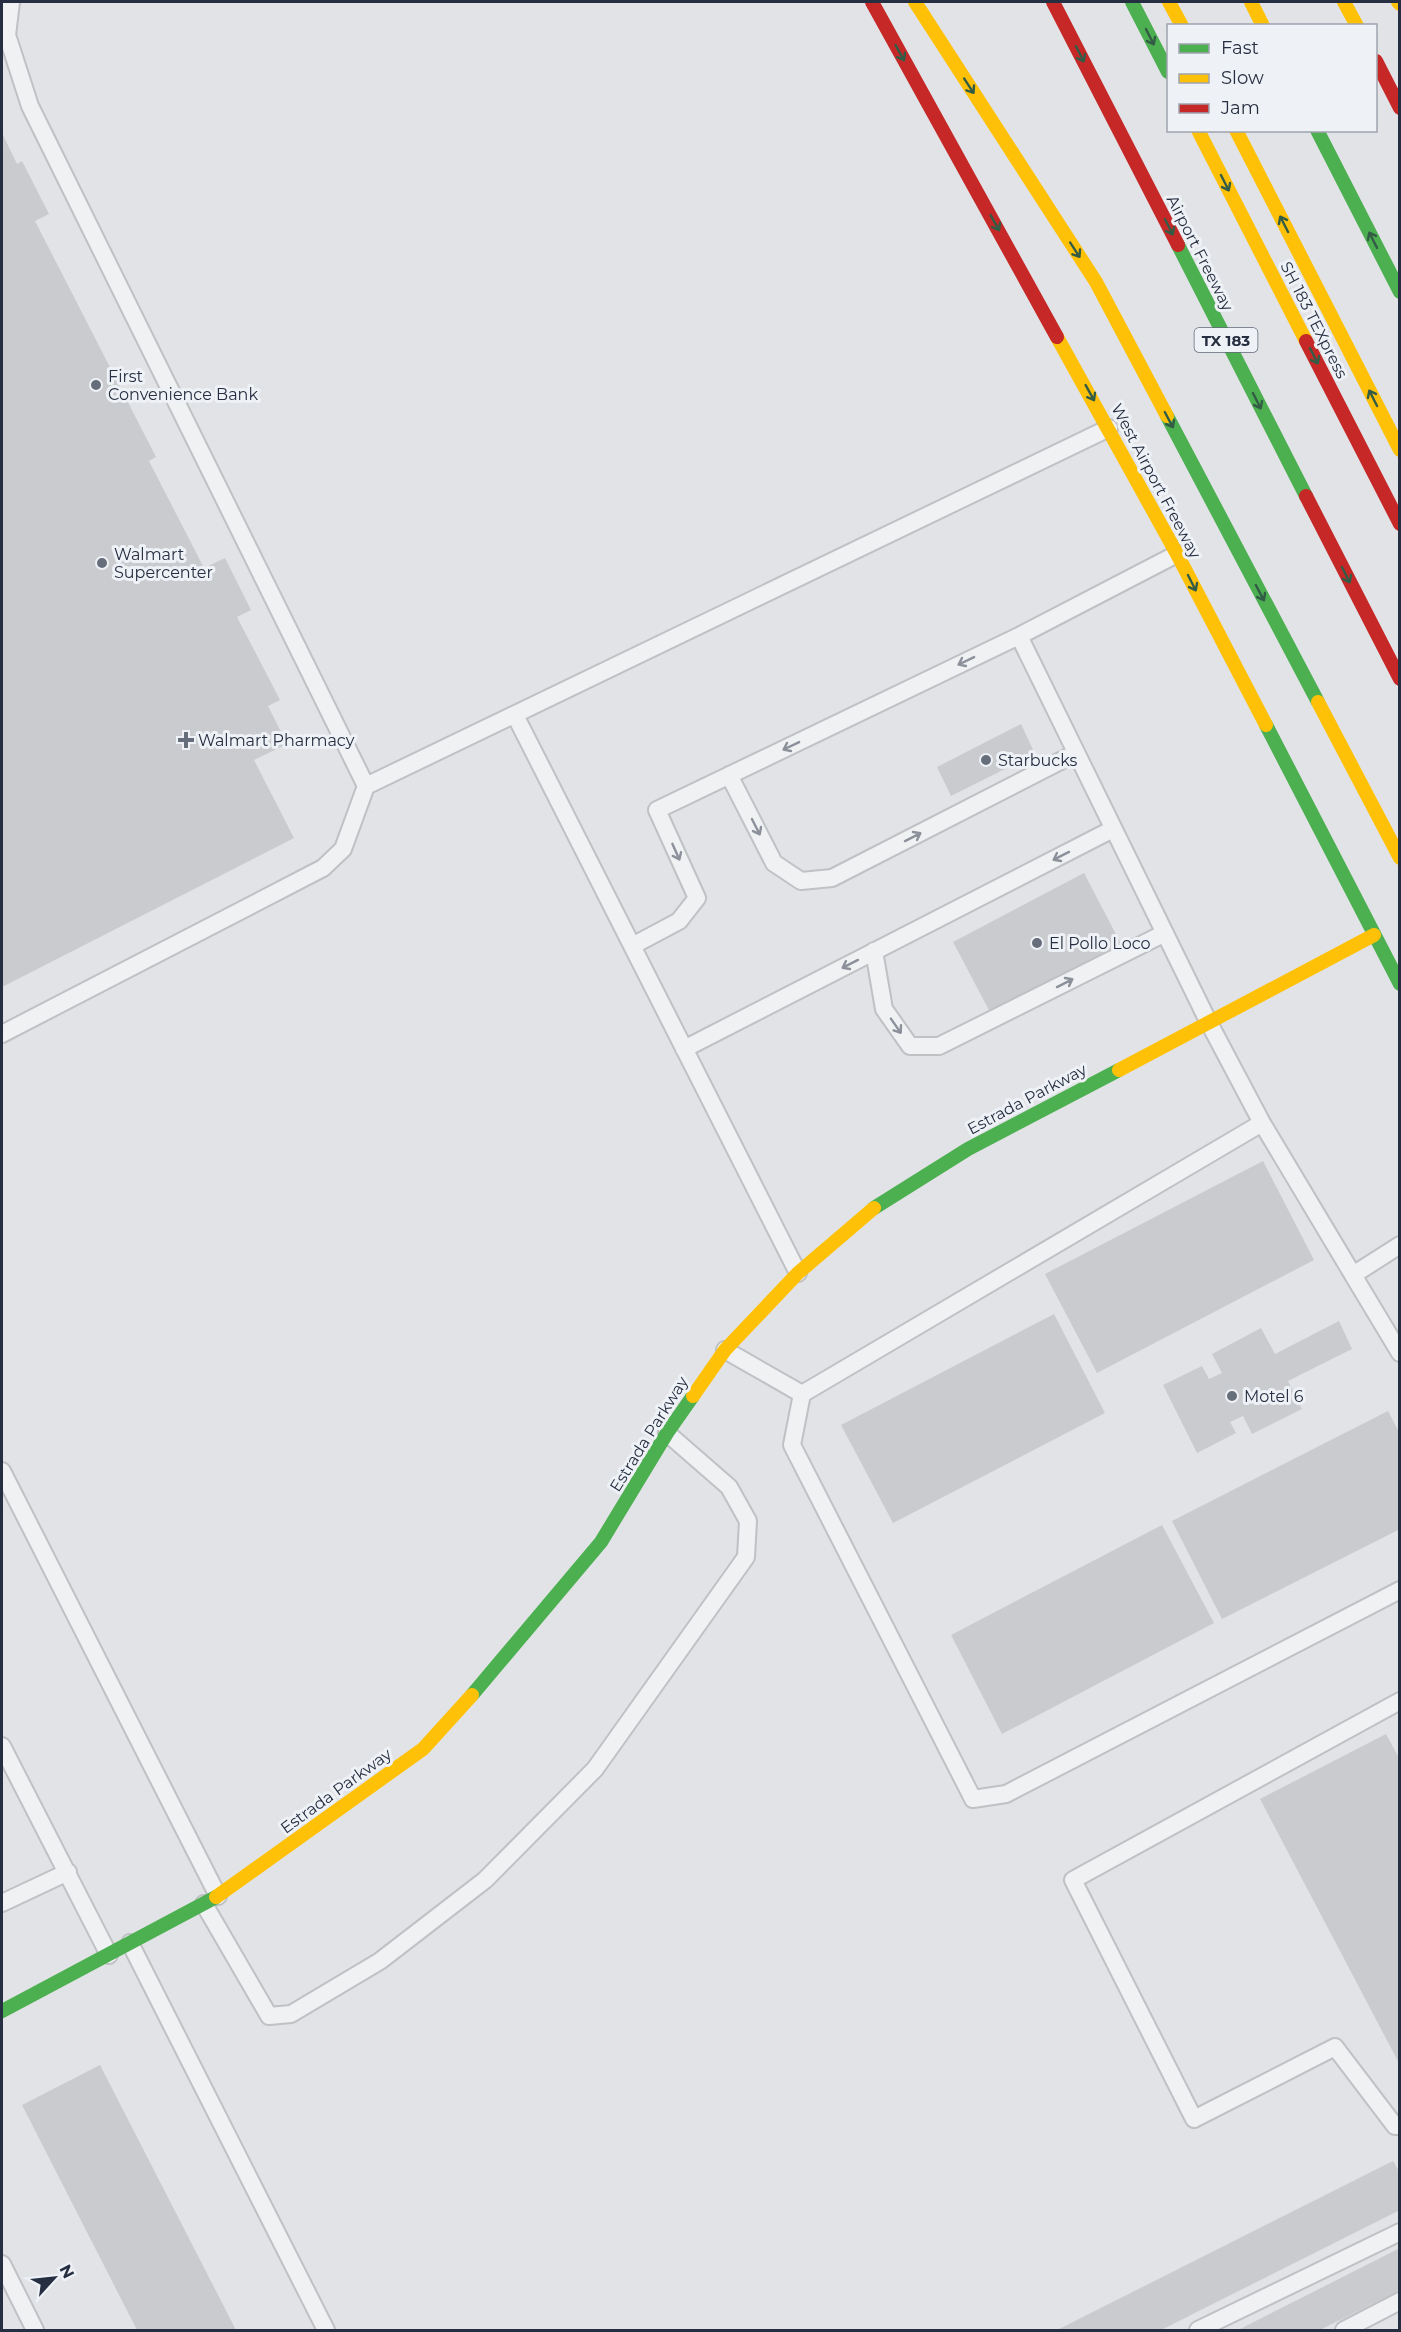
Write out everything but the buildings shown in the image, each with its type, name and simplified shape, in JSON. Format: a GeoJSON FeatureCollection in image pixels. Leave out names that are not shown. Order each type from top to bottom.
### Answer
{"type":"FeatureCollection","features":[{"type":"Feature","properties":{"kind":"main road","name":"West Airport Freeway"},"geometry":{"type":"LineString","coordinates":[[872,2],[1178,554],[1400,984]]}},
{"type":"Feature","properties":{"kind":"main road"},"geometry":{"type":"LineString","coordinates":[[915,2],[1096,282],[1400,858]]}},
{"type":"Feature","properties":{"kind":"main road","name":"Airport Freeway"},"geometry":{"type":"LineString","coordinates":[[1053,2],[1400,679]]}},
{"type":"Feature","properties":{"kind":"main road"},"geometry":{"type":"LineString","coordinates":[[1132,2],[1167,70]]}},
{"type":"Feature","properties":{"kind":"main road"},"geometry":{"type":"LineString","coordinates":[[1170,2],[1181,24]]}},
{"type":"Feature","properties":{"kind":"main road"},"geometry":{"type":"LineString","coordinates":[[1251,2],[1262,24]]}},
{"type":"Feature","properties":{"kind":"main road"},"geometry":{"type":"LineString","coordinates":[[1344,2],[1356,24]]}},
{"type":"Feature","properties":{"kind":"main road"},"geometry":{"type":"LineString","coordinates":[[1377,64],[1400,108]]}},
{"type":"Feature","properties":{"kind":"main road","name":"SH 183 TEXpress"},"geometry":{"type":"LineString","coordinates":[[1199,132],[1400,524]]}},
{"type":"Feature","properties":{"kind":"main road","name":"SH 183 TEXpress"},"geometry":{"type":"LineString","coordinates":[[1237,132],[1400,450]]}},
{"type":"Feature","properties":{"kind":"main road"},"geometry":{"type":"LineString","coordinates":[[1318,132],[1400,292]]}},
{"type":"Feature","properties":{"kind":"main road","name":"Estrada Parkway"},"geometry":{"type":"LineString","coordinates":[[2,2011],[211,1900],[423,1749],[487,1679],[601,1542],[667,1433],[725,1350],[798,1273],[877,1206],[968,1149],[1374,935]]}},
{"type":"Feature","properties":{"kind":"lane"},"geometry":{"type":"LineString","coordinates":[[11,2],[7,35],[30,106],[366,786]]}},
{"type":"Feature","properties":{"kind":"lane"},"geometry":{"type":"LineString","coordinates":[[2,1034],[323,868],[343,849],[366,786],[1109,428]]}},
{"type":"Feature","properties":{"kind":"lane"},"geometry":{"type":"LineString","coordinates":[[632,946],[679,921],[697,897],[657,810],[1019,636],[1178,554]]}},
{"type":"Feature","properties":{"kind":"lane"},"geometry":{"type":"LineString","coordinates":[[1019,636],[1208,1021],[1262,1123],[1400,1353]]}},
{"type":"Feature","properties":{"kind":"lane"},"geometry":{"type":"LineString","coordinates":[[515,715],[798,1273]]}},
{"type":"Feature","properties":{"kind":"lane"},"geometry":{"type":"LineString","coordinates":[[729,775],[774,863],[801,881],[832,878],[1076,753]]}},
{"type":"Feature","properties":{"kind":"lane"},"geometry":{"type":"LineString","coordinates":[[684,1049],[1113,829]]}},
{"type":"Feature","properties":{"kind":"lane"},"geometry":{"type":"LineString","coordinates":[[874,951],[884,1009],[910,1046],[939,1046],[1165,933]]}},
{"type":"Feature","properties":{"kind":"lane"},"geometry":{"type":"LineString","coordinates":[[1262,1123],[802,1394],[792,1445],[973,1799],[1006,1794],[1400,1590]]}},
{"type":"Feature","properties":{"kind":"lane"},"geometry":{"type":"LineString","coordinates":[[1353,1275],[1400,1245]]}},
{"type":"Feature","properties":{"kind":"lane"},"geometry":{"type":"LineString","coordinates":[[725,1350],[802,1394]]}},
{"type":"Feature","properties":{"kind":"lane"},"geometry":{"type":"LineString","coordinates":[[2,1471],[268,2016],[291,2013],[380,1961],[485,1880],[595,1769],[746,1557],[748,1521],[729,1487],[667,1433]]}},
{"type":"Feature","properties":{"kind":"lane"},"geometry":{"type":"LineString","coordinates":[[1400,1701],[1073,1880],[1194,2119],[1335,2047],[1395,2126],[1400,2126]]}},
{"type":"Feature","properties":{"kind":"lane"},"geometry":{"type":"LineString","coordinates":[[2,1746],[109,1955]]}},
{"type":"Feature","properties":{"kind":"lane"},"geometry":{"type":"LineString","coordinates":[[2,1904],[68,1872]]}},
{"type":"Feature","properties":{"kind":"lane"},"geometry":{"type":"LineString","coordinates":[[130,1943],[326,2331]]}},
{"type":"Feature","properties":{"kind":"lane"},"geometry":{"type":"LineString","coordinates":[[1198,2331],[1400,2232]]}},
{"type":"Feature","properties":{"kind":"lane"},"geometry":{"type":"LineString","coordinates":[[2,2264],[35,2331]]}},
{"type":"Feature","properties":{"kind":"lane"},"geometry":{"type":"LineString","coordinates":[[1344,2331],[1400,2301]]}},
{"type":"Feature","properties":{"kind":"traffic: fast"},"geometry":{"type":"LineString","coordinates":[[1132,2],[1167,70]]}},
{"type":"Feature","properties":{"kind":"traffic: fast"},"geometry":{"type":"LineString","coordinates":[[1318,132],[1400,292]]}},
{"type":"Feature","properties":{"kind":"traffic: fast"},"geometry":{"type":"LineString","coordinates":[[1178,245],[1306,496]]}},
{"type":"Feature","properties":{"kind":"traffic: fast"},"geometry":{"type":"LineString","coordinates":[[1167,416],[1318,702]]}},
{"type":"Feature","properties":{"kind":"traffic: fast"},"geometry":{"type":"LineString","coordinates":[[1266,725],[1400,984]]}},
{"type":"Feature","properties":{"kind":"traffic: fast"},"geometry":{"type":"LineString","coordinates":[[874,1208],[968,1149],[1119,1070]]}},
{"type":"Feature","properties":{"kind":"traffic: fast"},"geometry":{"type":"LineString","coordinates":[[472,1695],[601,1542],[667,1433],[693,1396]]}},
{"type":"Feature","properties":{"kind":"traffic: fast"},"geometry":{"type":"LineString","coordinates":[[2,2011],[216,1897]]}},
{"type":"Feature","properties":{"kind":"traffic: slow"},"geometry":{"type":"LineString","coordinates":[[915,2],[1096,282],[1167,416]]}},
{"type":"Feature","properties":{"kind":"traffic: slow"},"geometry":{"type":"LineString","coordinates":[[1169,2],[1181,24]]}},
{"type":"Feature","properties":{"kind":"traffic: slow"},"geometry":{"type":"LineString","coordinates":[[1251,2],[1262,24]]}},
{"type":"Feature","properties":{"kind":"traffic: slow"},"geometry":{"type":"LineString","coordinates":[[1344,2],[1356,24]]}},
{"type":"Feature","properties":{"kind":"traffic: slow"},"geometry":{"type":"LineString","coordinates":[[1199,132],[1306,341]]}},
{"type":"Feature","properties":{"kind":"traffic: slow"},"geometry":{"type":"LineString","coordinates":[[1237,132],[1400,450]]}},
{"type":"Feature","properties":{"kind":"traffic: slow"},"geometry":{"type":"LineString","coordinates":[[1057,337],[1177,554],[1266,725]]}},
{"type":"Feature","properties":{"kind":"traffic: slow"},"geometry":{"type":"LineString","coordinates":[[1318,702],[1400,858]]}},
{"type":"Feature","properties":{"kind":"traffic: slow"},"geometry":{"type":"LineString","coordinates":[[1119,1070],[1374,935]]}},
{"type":"Feature","properties":{"kind":"traffic: slow"},"geometry":{"type":"LineString","coordinates":[[693,1396],[725,1350],[798,1273],[874,1208]]}},
{"type":"Feature","properties":{"kind":"traffic: slow"},"geometry":{"type":"LineString","coordinates":[[216,1897],[423,1749],[472,1695]]}},
{"type":"Feature","properties":{"kind":"traffic: jam"},"geometry":{"type":"LineString","coordinates":[[872,2],[1057,337]]}},
{"type":"Feature","properties":{"kind":"traffic: jam"},"geometry":{"type":"LineString","coordinates":[[1053,2],[1178,245]]}},
{"type":"Feature","properties":{"kind":"traffic: jam"},"geometry":{"type":"LineString","coordinates":[[1377,63],[1400,108]]}},
{"type":"Feature","properties":{"kind":"traffic: jam"},"geometry":{"type":"LineString","coordinates":[[1306,341],[1400,524]]}},
{"type":"Feature","properties":{"kind":"traffic: jam"},"geometry":{"type":"LineString","coordinates":[[1306,496],[1400,679]]}},
{"type":"Feature","properties":{"kind":"place","name":"First Convenience Bank"},"geometry":{"type":"Point","coordinates":[96,385]}},
{"type":"Feature","properties":{"kind":"place","name":"Walmart Supercenter"},"geometry":{"type":"Point","coordinates":[102,563]}},
{"type":"Feature","properties":{"kind":"place","name":"Walmart Pharmacy"},"geometry":{"type":"Point","coordinates":[186,740]}},
{"type":"Feature","properties":{"kind":"place","name":"Starbucks"},"geometry":{"type":"Point","coordinates":[986,760]}},
{"type":"Feature","properties":{"kind":"place","name":"El Pollo Loco"},"geometry":{"type":"Point","coordinates":[1037,943]}},
{"type":"Feature","properties":{"kind":"place","name":"Motel 6"},"geometry":{"type":"Point","coordinates":[1232,1396]}}]}
